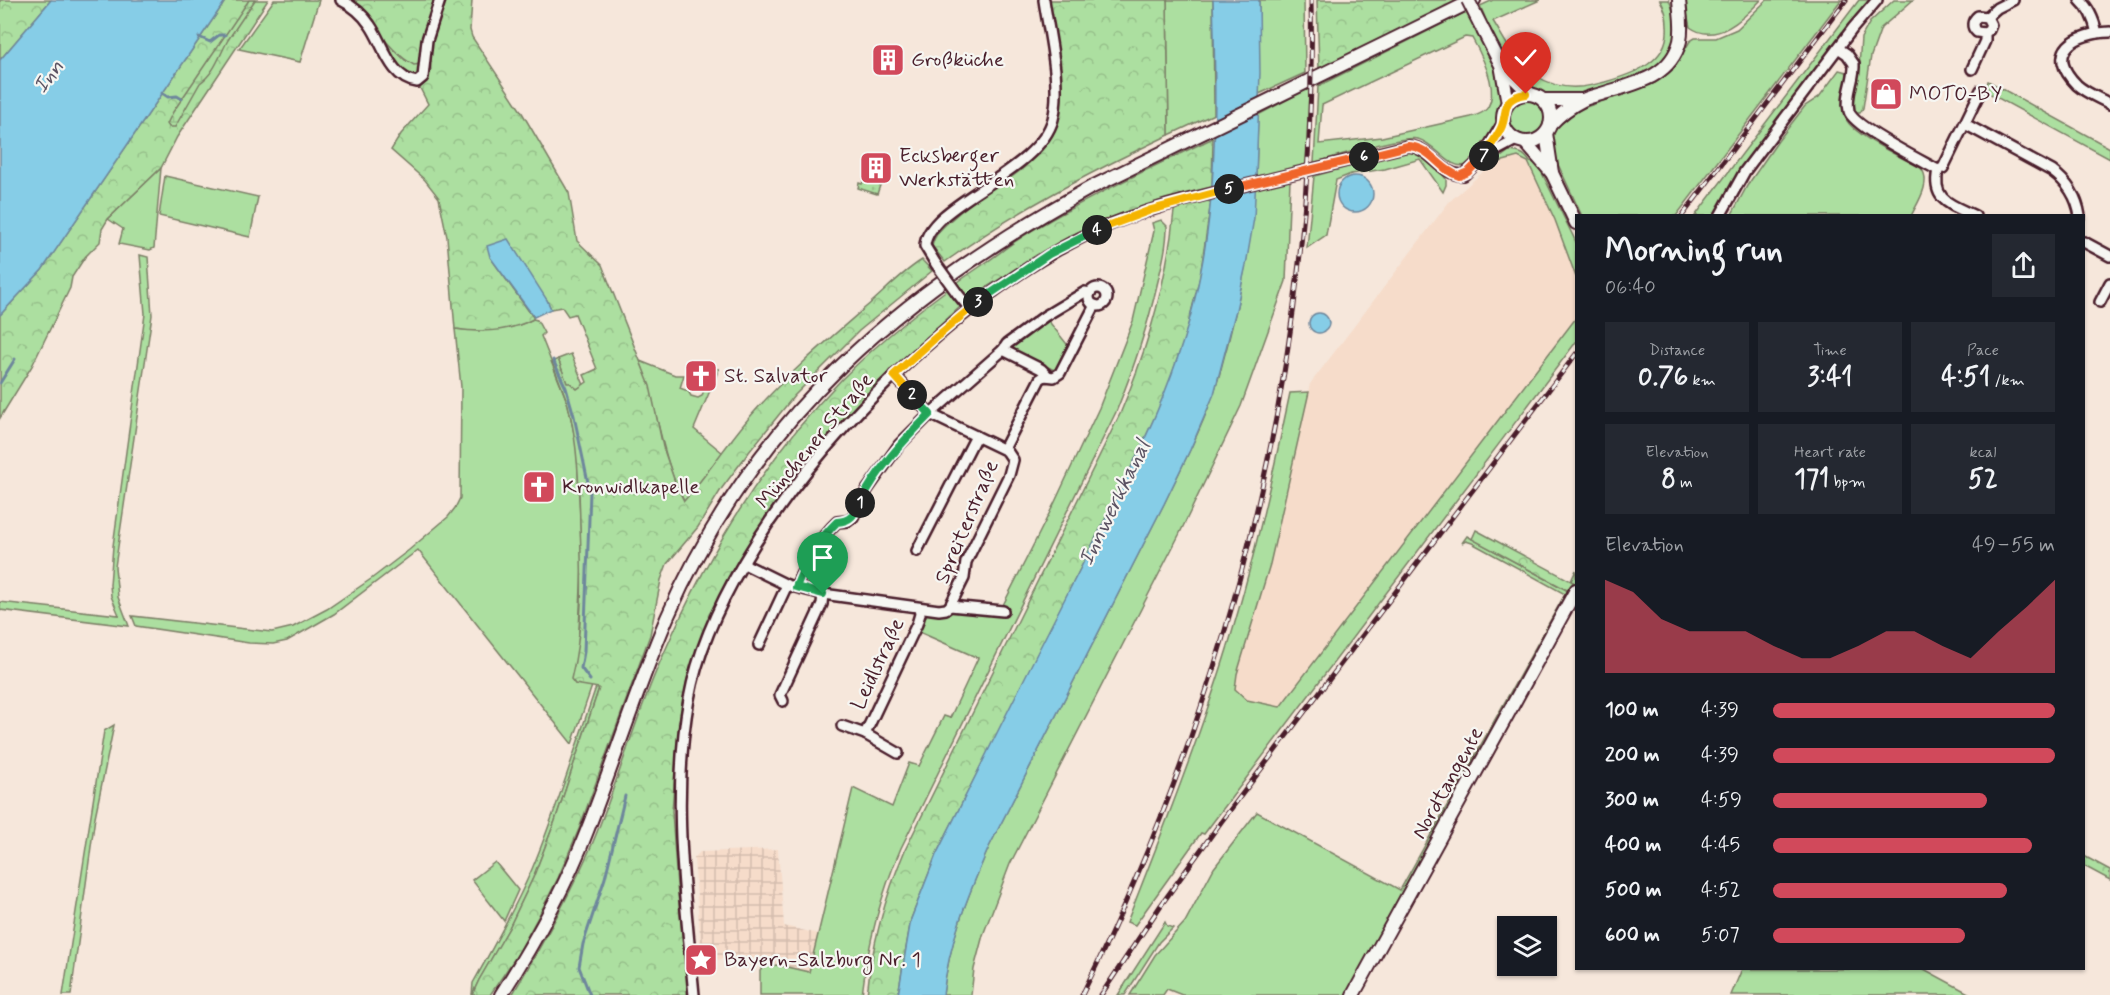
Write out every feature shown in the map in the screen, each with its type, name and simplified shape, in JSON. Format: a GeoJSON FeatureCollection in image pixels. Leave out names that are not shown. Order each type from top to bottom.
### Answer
{"type":"FeatureCollection","features":[{"type":"Feature","properties":{"kind":"main road"},"geometry":{"type":"LineString","coordinates":[[1468,0],[1501,65],[1508,103]]}},
{"type":"Feature","properties":{"kind":"main road"},"geometry":{"type":"LineString","coordinates":[[501,995],[526,954],[570,871],[587,832],[650,657],[692,565],[734,494],[764,451],[798,409],[839,366],[883,327],[974,258],[1032,220],[1090,188],[1474,0]]}},
{"type":"Feature","properties":{"kind":"main road"},"geometry":{"type":"LineString","coordinates":[[1674,0],[1680,17]]}},
{"type":"Feature","properties":{"kind":"main road"},"geometry":{"type":"LineString","coordinates":[[1521,141],[1537,140],[1559,116],[1582,100],[1660,73],[1670,61],[1680,42],[1679,0]]}},
{"type":"Feature","properties":{"kind":"main road"},"geometry":{"type":"LineString","coordinates":[[1501,65],[1530,94],[1544,100],[1582,100]]}},
{"type":"Feature","properties":{"kind":"main road"},"geometry":{"type":"LineString","coordinates":[[1530,94],[1518,96],[1508,103],[1503,113],[1503,123],[1508,133],[1521,141],[1552,173],[1575,221]]}},
{"type":"Feature","properties":{"kind":"main road"},"geometry":{"type":"LineString","coordinates":[[1544,100],[1550,112],[1548,129],[1552,173]]}},
{"type":"Feature","properties":{"kind":"main road","name":"Nordtangente"},"geometry":{"type":"LineString","coordinates":[[1353,995],[1575,592]]}},
{"type":"Feature","properties":{"kind":"street"},"geometry":{"type":"LineString","coordinates":[[341,0],[359,11],[371,26],[395,69],[408,80],[417,82],[423,77],[427,40],[440,0]]}},
{"type":"Feature","properties":{"kind":"street"},"geometry":{"type":"LineString","coordinates":[[970,309],[925,246],[930,232],[976,191],[1026,159],[1049,129],[1054,108],[1054,76],[1044,0]]}},
{"type":"Feature","properties":{"kind":"street"},"geometry":{"type":"LineString","coordinates":[[1721,214],[1745,171],[1877,0]]}},
{"type":"Feature","properties":{"kind":"street"},"geometry":{"type":"LineString","coordinates":[[1987,17],[1991,25],[1989,30],[1984,33],[1977,32],[1973,27],[1973,22],[1978,16],[1987,17],[1997,8],[2013,0]]}},
{"type":"Feature","properties":{"kind":"street"},"geometry":{"type":"LineString","coordinates":[[2080,0],[2094,20],[2097,33]]}},
{"type":"Feature","properties":{"kind":"street"},"geometry":{"type":"LineString","coordinates":[[1972,69],[1985,41],[1984,33]]}},
{"type":"Feature","properties":{"kind":"street"},"geometry":{"type":"LineString","coordinates":[[2110,33],[2097,33],[2068,44],[2063,61],[2070,77],[2078,85],[2110,104]]}},
{"type":"Feature","properties":{"kind":"street"},"geometry":{"type":"LineString","coordinates":[[1838,48],[1847,54],[1854,64],[1848,96],[1851,117],[1858,124],[1938,170]]}},
{"type":"Feature","properties":{"kind":"street"},"geometry":{"type":"LineString","coordinates":[[1938,170],[1943,168],[1981,90]]}},
{"type":"Feature","properties":{"kind":"street","name":"Münchener Straße"},"geometry":{"type":"LineString","coordinates":[[1481,159],[1503,123]]}},
{"type":"Feature","properties":{"kind":"street"},"geometry":{"type":"LineString","coordinates":[[1965,124],[2062,178],[2074,198],[2079,214]]}},
{"type":"Feature","properties":{"kind":"street","name":"Münchener Straße"},"geometry":{"type":"LineString","coordinates":[[694,995],[680,828],[682,746],[690,696],[699,662],[721,607],[744,564],[799,483],[856,415],[894,375],[1000,286],[1071,242],[1101,228],[1180,201],[1408,146],[1415,146],[1426,151],[1455,175],[1464,175],[1493,151],[1521,141]]}},
{"type":"Feature","properties":{"kind":"street"},"geometry":{"type":"LineString","coordinates":[[1938,170],[1935,185],[1940,196],[1971,214]]}},
{"type":"Feature","properties":{"kind":"street"},"geometry":{"type":"LineString","coordinates":[[2085,243],[2110,256]]}},
{"type":"Feature","properties":{"kind":"street"},"geometry":{"type":"LineString","coordinates":[[2100,302],[2110,285]]}},
{"type":"Feature","properties":{"kind":"street"},"geometry":{"type":"LineString","coordinates":[[1096,288],[1102,289],[1107,299],[1103,304],[1095,305],[1089,299],[1090,293],[1096,288]]}},
{"type":"Feature","properties":{"kind":"street"},"geometry":{"type":"LineString","coordinates":[[759,645],[791,586],[823,538],[837,522],[848,521],[853,517],[867,490],[899,445],[1007,344],[1045,316],[1085,292],[1090,293]]}},
{"type":"Feature","properties":{"kind":"street"},"geometry":{"type":"LineString","coordinates":[[1004,449],[1040,379],[1042,376],[1054,377],[1060,373],[1095,305]]}},
{"type":"Feature","properties":{"kind":"street"},"geometry":{"type":"LineString","coordinates":[[1003,350],[1041,369],[1048,376]]}},
{"type":"Feature","properties":{"kind":"street","name":"Spreiterstraße"},"geometry":{"type":"LineString","coordinates":[[744,564],[791,586],[823,594],[919,608],[943,610],[950,606],[964,578],[966,562],[1013,460],[1004,449],[930,414],[894,375]]}},
{"type":"Feature","properties":{"kind":"street","name":"Spreiterstraße"},"geometry":{"type":"LineString","coordinates":[[917,551],[976,436]]}},
{"type":"Feature","properties":{"kind":"street"},"geometry":{"type":"LineString","coordinates":[[783,701],[780,695],[822,603],[823,594]]}},
{"type":"Feature","properties":{"kind":"street","name":"Spreiterstraße"},"geometry":{"type":"LineString","coordinates":[[950,606],[1003,611]]}},
{"type":"Feature","properties":{"kind":"street","name":"Leidlstraße"},"geometry":{"type":"LineString","coordinates":[[865,734],[916,624],[920,614],[919,608]]}},
{"type":"Feature","properties":{"kind":"street","name":"Leidlstraße"},"geometry":{"type":"LineString","coordinates":[[842,726],[865,734],[898,753]]}},
{"type":"Feature","properties":{"kind":"shaded area"},"geometry":{"type":"Polygon","coordinates":[[[1518,157],[1528,162],[1555,220],[1575,274],[1575,319],[1280,707],[1247,700],[1235,689],[1237,674],[1310,384],[1449,202],[1492,164],[1518,157]]]}},
{"type":"Feature","properties":{"kind":"shaded area"},"geometry":{"type":"Polygon","coordinates":[[[778,849],[784,926],[819,934],[809,972],[747,957],[702,961],[694,858],[700,852],[778,849]]]}},
{"type":"Feature","properties":{"kind":"green space"},"geometry":{"type":"Polygon","coordinates":[[[0,0],[51,0],[0,60],[0,0]]]}},
{"type":"Feature","properties":{"kind":"green space"},"geometry":{"type":"Polygon","coordinates":[[[226,0],[268,0],[177,137],[161,168],[108,219],[102,229],[100,242],[85,257],[72,277],[70,288],[32,366],[0,418],[0,315],[42,270],[226,0]]]}},
{"type":"Feature","properties":{"kind":"green space"},"geometry":{"type":"Polygon","coordinates":[[[249,0],[255,0],[228,40],[213,69],[200,83],[175,127],[169,127],[167,124],[173,112],[249,0]]]}},
{"type":"Feature","properties":{"kind":"green space"},"geometry":{"type":"Polygon","coordinates":[[[274,0],[319,0],[300,62],[239,49],[274,0]]]}},
{"type":"Feature","properties":{"kind":"green space"},"geometry":{"type":"Polygon","coordinates":[[[345,0],[437,0],[428,21],[421,64],[414,65],[394,50],[363,15],[345,0]]]}},
{"type":"Feature","properties":{"kind":"green space"},"geometry":{"type":"Polygon","coordinates":[[[443,0],[472,0],[470,30],[472,37],[521,111],[569,193],[577,241],[602,265],[650,386],[663,447],[684,501],[755,411],[809,357],[914,265],[922,260],[932,271],[859,331],[794,396],[722,488],[698,527],[667,564],[661,580],[650,635],[579,829],[539,915],[517,955],[490,995],[472,995],[509,928],[533,878],[555,821],[599,688],[575,684],[571,679],[578,641],[581,602],[578,479],[571,420],[552,362],[558,359],[567,383],[577,389],[587,382],[584,375],[597,369],[575,314],[568,316],[562,307],[551,309],[547,300],[490,257],[533,319],[514,327],[495,330],[455,329],[447,237],[439,198],[425,180],[391,150],[401,134],[428,104],[419,86],[431,71],[432,35],[443,0]]]}},
{"type":"Feature","properties":{"kind":"green space"},"geometry":{"type":"Polygon","coordinates":[[[1049,0],[1167,0],[1169,135],[1054,193],[945,262],[932,246],[939,232],[978,197],[1013,176],[1034,158],[1048,138],[1056,118],[1060,96],[1059,74],[1049,0]]]}},
{"type":"Feature","properties":{"kind":"green space"},"geometry":{"type":"Polygon","coordinates":[[[1167,0],[1213,0],[1214,114],[1169,135],[1167,0]]]}},
{"type":"Feature","properties":{"kind":"green space"},"geometry":{"type":"Polygon","coordinates":[[[1259,0],[1304,0],[1305,73],[1259,94],[1259,0]]]}},
{"type":"Feature","properties":{"kind":"green space"},"geometry":{"type":"Polygon","coordinates":[[[1317,0],[1459,0],[1319,69],[1317,0]]]}},
{"type":"Feature","properties":{"kind":"green space"},"geometry":{"type":"Polygon","coordinates":[[[1493,0],[1540,0],[1493,21],[1511,51],[1528,70],[1550,83],[1561,86],[1581,87],[1605,82],[1627,75],[1648,64],[1663,49],[1666,38],[1666,16],[1660,0],[1669,0],[1671,4],[1675,22],[1674,36],[1671,48],[1658,65],[1638,76],[1567,96],[1548,95],[1524,83],[1509,66],[1491,36],[1480,6],[1493,0]]]}},
{"type":"Feature","properties":{"kind":"green space"},"geometry":{"type":"Polygon","coordinates":[[[1684,0],[1761,0],[1729,27],[1710,33],[1700,32],[1690,27],[1684,0]]]}},
{"type":"Feature","properties":{"kind":"green space"},"geometry":{"type":"Polygon","coordinates":[[[1767,0],[1841,0],[1678,214],[1581,214],[1555,158],[1551,138],[1557,124],[1580,109],[1655,83],[1673,70],[1690,41],[1695,38],[1716,38],[1737,29],[1767,0]]]}},
{"type":"Feature","properties":{"kind":"green space"},"geometry":{"type":"Polygon","coordinates":[[[1859,0],[1869,0],[1741,168],[1716,214],[1697,214],[1859,0]]]}},
{"type":"Feature","properties":{"kind":"green space"},"geometry":{"type":"Polygon","coordinates":[[[1894,0],[1913,0],[1881,28],[1871,56],[1863,108],[1860,113],[1856,113],[1852,105],[1859,68],[1861,38],[1870,22],[1894,0]]]}},
{"type":"Feature","properties":{"kind":"green space"},"geometry":{"type":"Polygon","coordinates":[[[1466,12],[1494,62],[1504,96],[1497,129],[1468,165],[1461,166],[1448,161],[1431,146],[1418,139],[1397,140],[1314,163],[1318,86],[1466,12]],[[1465,37],[1322,105],[1319,144],[1382,137],[1471,117],[1483,112],[1491,100],[1490,81],[1484,62],[1472,38],[1465,37]]]}},
{"type":"Feature","properties":{"kind":"green space"},"geometry":{"type":"Polygon","coordinates":[[[374,29],[406,61],[421,64],[418,77],[411,76],[398,66],[374,29]]]}},
{"type":"Feature","properties":{"kind":"green space"},"geometry":{"type":"Polygon","coordinates":[[[1839,70],[1847,72],[1844,108],[1846,119],[1858,132],[1921,168],[1924,174],[1925,186],[1912,214],[1732,214],[1747,186],[1778,141],[1805,106],[1819,97],[1839,70]]]}},
{"type":"Feature","properties":{"kind":"green space"},"geometry":{"type":"Polygon","coordinates":[[[1988,81],[2110,148],[2110,159],[1985,91],[1988,81]]]}},
{"type":"Feature","properties":{"kind":"green space"},"geometry":{"type":"Polygon","coordinates":[[[1309,88],[1307,166],[1256,176],[1258,115],[1309,88]]]}},
{"type":"Feature","properties":{"kind":"green space"},"geometry":{"type":"Polygon","coordinates":[[[1527,99],[1540,105],[1546,118],[1540,131],[1527,137],[1514,131],[1508,118],[1514,105],[1527,99]]]}},
{"type":"Feature","properties":{"kind":"green space"},"geometry":{"type":"Polygon","coordinates":[[[1213,138],[1212,188],[1140,209],[1087,229],[1057,244],[972,296],[898,364],[813,455],[782,495],[736,566],[711,615],[688,675],[679,721],[672,811],[677,886],[689,995],[512,995],[575,882],[602,819],[654,676],[700,579],[719,543],[763,474],[814,409],[858,363],[909,319],[1023,236],[1059,215],[1213,138]]]}},
{"type":"Feature","properties":{"kind":"green space"},"geometry":{"type":"Polygon","coordinates":[[[1509,151],[1521,154],[1530,162],[1537,163],[1575,240],[1575,274],[1555,220],[1528,162],[1518,157],[1492,164],[1509,151]]]}},
{"type":"Feature","properties":{"kind":"green space"},"geometry":{"type":"Polygon","coordinates":[[[1405,152],[1417,152],[1437,167],[1446,179],[1443,192],[1420,159],[1385,169],[1351,174],[1336,180],[1326,235],[1307,248],[1314,176],[1405,152]]]}},
{"type":"Feature","properties":{"kind":"green space"},"geometry":{"type":"Polygon","coordinates":[[[161,168],[154,248],[150,250],[119,244],[123,229],[108,219],[161,168]]]}},
{"type":"Feature","properties":{"kind":"green space"},"geometry":{"type":"Polygon","coordinates":[[[867,171],[883,177],[877,194],[858,188],[867,171]]]}},
{"type":"Feature","properties":{"kind":"green space"},"geometry":{"type":"Polygon","coordinates":[[[165,176],[258,197],[250,237],[159,216],[165,176]]]}},
{"type":"Feature","properties":{"kind":"green space"},"geometry":{"type":"Polygon","coordinates":[[[1290,180],[1286,281],[1241,406],[1179,535],[1010,864],[983,935],[974,969],[971,995],[943,995],[960,919],[989,847],[1164,504],[1208,409],[1219,377],[1241,288],[1255,189],[1290,180]]]}},
{"type":"Feature","properties":{"kind":"green space"},"geometry":{"type":"Polygon","coordinates":[[[1207,200],[1211,203],[1200,277],[1185,337],[1164,398],[936,855],[911,919],[898,995],[867,995],[880,921],[905,850],[1120,414],[1130,389],[1155,314],[1167,263],[1174,211],[1177,207],[1207,200]]]}},
{"type":"Feature","properties":{"kind":"green space"},"geometry":{"type":"Polygon","coordinates":[[[1161,220],[1167,226],[1162,263],[1144,333],[1116,412],[901,848],[876,920],[862,995],[760,995],[760,971],[764,966],[778,965],[809,972],[853,788],[892,807],[909,763],[919,766],[944,716],[950,718],[978,658],[917,631],[926,614],[932,611],[960,610],[998,615],[1099,408],[1133,321],[1154,231],[1152,223],[1161,220]]]}},
{"type":"Feature","properties":{"kind":"green space"},"geometry":{"type":"Polygon","coordinates":[[[140,255],[148,257],[152,315],[115,567],[118,597],[129,626],[0,610],[0,602],[119,615],[111,596],[110,585],[113,546],[145,314],[140,255]]]}},
{"type":"Feature","properties":{"kind":"green space"},"geometry":{"type":"Polygon","coordinates":[[[533,319],[537,320],[544,333],[541,336],[568,404],[577,448],[582,566],[578,651],[572,679],[575,684],[592,686],[572,744],[418,550],[334,614],[287,641],[273,644],[249,643],[136,626],[132,616],[272,632],[293,627],[327,609],[409,550],[448,517],[460,498],[461,387],[455,329],[495,330],[533,319]]]}},
{"type":"Feature","properties":{"kind":"green space"},"geometry":{"type":"Polygon","coordinates":[[[1047,319],[1070,348],[1059,368],[1054,370],[1010,348],[1011,344],[1047,319]]]}},
{"type":"Feature","properties":{"kind":"green space"},"geometry":{"type":"Polygon","coordinates":[[[1575,319],[1575,343],[1204,834],[1201,833],[1135,925],[1127,922],[1223,663],[1255,548],[1290,393],[1309,392],[1270,564],[1237,674],[1235,689],[1247,700],[1280,707],[1575,319]]]}},
{"type":"Feature","properties":{"kind":"green space"},"geometry":{"type":"Polygon","coordinates":[[[571,354],[584,385],[577,389],[570,383],[567,384],[558,359],[571,354]]]}},
{"type":"Feature","properties":{"kind":"green space"},"geometry":{"type":"Polygon","coordinates":[[[640,361],[675,375],[684,375],[680,388],[698,398],[702,396],[705,386],[707,387],[714,368],[719,369],[694,429],[723,453],[684,502],[670,468],[640,361]]]}},
{"type":"Feature","properties":{"kind":"green space"},"geometry":{"type":"Polygon","coordinates":[[[1476,530],[1573,582],[1569,591],[1472,539],[1476,530]]]}},
{"type":"Feature","properties":{"kind":"green space"},"geometry":{"type":"Polygon","coordinates":[[[1467,536],[1568,591],[1575,572],[1575,584],[1347,995],[1182,995],[1167,989],[1163,995],[1130,995],[1155,955],[1185,922],[1214,868],[1257,812],[1400,890],[1565,594],[1472,543],[1466,541],[1462,543],[1467,536]]]}},
{"type":"Feature","properties":{"kind":"green space"},"geometry":{"type":"Polygon","coordinates":[[[596,687],[599,688],[555,821],[533,878],[509,928],[472,995],[473,983],[525,884],[541,847],[596,687]]]}},
{"type":"Feature","properties":{"kind":"green space"},"geometry":{"type":"Polygon","coordinates":[[[114,725],[95,817],[71,995],[63,995],[104,731],[114,725]]]}},
{"type":"Feature","properties":{"kind":"green space"},"geometry":{"type":"Polygon","coordinates":[[[2085,857],[2110,870],[2110,880],[2085,867],[2085,857]]]}},
{"type":"Feature","properties":{"kind":"green space"},"geometry":{"type":"Polygon","coordinates":[[[495,862],[518,890],[504,921],[472,880],[495,862]]]}},
{"type":"Feature","properties":{"kind":"green space"},"geometry":{"type":"Polygon","coordinates":[[[1165,922],[1167,926],[1173,928],[1159,942],[1125,995],[1118,995],[1165,922]]]}},
{"type":"Feature","properties":{"kind":"green space"},"geometry":{"type":"Polygon","coordinates":[[[1742,970],[1926,970],[1972,995],[1731,995],[1742,970]]]}},
{"type":"Feature","properties":{"kind":"water","name":"Inn"},"geometry":{"type":"Polygon","coordinates":[[[51,0],[226,0],[42,270],[0,315],[0,60],[51,0]]]}},
{"type":"Feature","properties":{"kind":"water","name":"Innwerkkanal"},"geometry":{"type":"Polygon","coordinates":[[[1213,0],[1259,0],[1260,73],[1254,218],[1236,310],[1214,394],[1164,504],[989,847],[960,919],[943,995],[898,995],[911,919],[936,855],[1132,466],[1179,354],[1200,275],[1210,207],[1215,103],[1213,0]]]}},
{"type":"Feature","properties":{"kind":"water"},"geometry":{"type":"Polygon","coordinates":[[[1355,176],[1368,181],[1373,194],[1368,207],[1355,212],[1342,207],[1337,194],[1342,181],[1355,176]]]}},
{"type":"Feature","properties":{"kind":"water"},"geometry":{"type":"Polygon","coordinates":[[[508,239],[551,309],[534,317],[490,257],[487,246],[508,239]]]}},
{"type":"Feature","properties":{"kind":"water"},"geometry":{"type":"Polygon","coordinates":[[[1319,313],[1326,316],[1329,323],[1326,330],[1319,333],[1312,330],[1309,323],[1312,316],[1319,313]]]}},
{"type":"Feature","properties":{"kind":"waterway"},"geometry":{"type":"LineString","coordinates":[[199,37],[210,42],[219,35],[225,35]]}},
{"type":"Feature","properties":{"kind":"waterway"},"geometry":{"type":"LineString","coordinates":[[162,93],[168,97],[177,96],[182,99]]}},
{"type":"Feature","properties":{"kind":"waterway"},"geometry":{"type":"LineString","coordinates":[[0,383],[15,359]]}},
{"type":"Feature","properties":{"kind":"waterway"},"geometry":{"type":"LineString","coordinates":[[553,360],[566,388],[574,416],[590,492],[584,652],[581,668],[590,680]]}},
{"type":"Feature","properties":{"kind":"waterway"},"geometry":{"type":"LineString","coordinates":[[590,995],[579,967],[583,944],[605,878],[625,796]]}},
{"type":"Feature","properties":{"kind":"railway"},"geometry":{"type":"LineString","coordinates":[[1082,995],[1136,878],[1183,758],[1224,635],[1256,511],[1282,385],[1300,258],[1309,129],[1311,0]]}},
{"type":"Feature","properties":{"kind":"railway"},"geometry":{"type":"LineString","coordinates":[[1684,214],[1846,0]]}},
{"type":"Feature","properties":{"kind":"railway"},"geometry":{"type":"LineString","coordinates":[[1101,995],[1161,905],[1221,822],[1575,355]]}},
{"type":"Feature","properties":{"kind":"place","name":"Großküche"},"geometry":{"type":"Point","coordinates":[888,60]}},
{"type":"Feature","properties":{"kind":"place","name":"MOTO-BY"},"geometry":{"type":"Point","coordinates":[1886,94]}},
{"type":"Feature","properties":{"kind":"place","name":"Ecksberger Werkstätten"},"geometry":{"type":"Point","coordinates":[876,168]}},
{"type":"Feature","properties":{"kind":"place","name":"St. Salvator"},"geometry":{"type":"Point","coordinates":[701,376]}},
{"type":"Feature","properties":{"kind":"place","name":"Kronwidlkapelle"},"geometry":{"type":"Point","coordinates":[539,487]}},
{"type":"Feature","properties":{"kind":"place","name":"Bayern-Salzburg Nr. 1"},"geometry":{"type":"Point","coordinates":[701,960]}},
{"type":"Feature","properties":{"kind":"route"},"geometry":{"type":"LineString","coordinates":[[823,594],[796,587],[802,572],[837,522],[848,521],[853,517],[867,490],[899,445],[930,414],[894,375],[934,339],[1000,286],[1071,242],[1101,228],[1151,210],[1408,146],[1421,148],[1447,170],[1455,175],[1464,175],[1481,159],[1500,130],[1503,113],[1508,103],[1526,94]]}}]}
